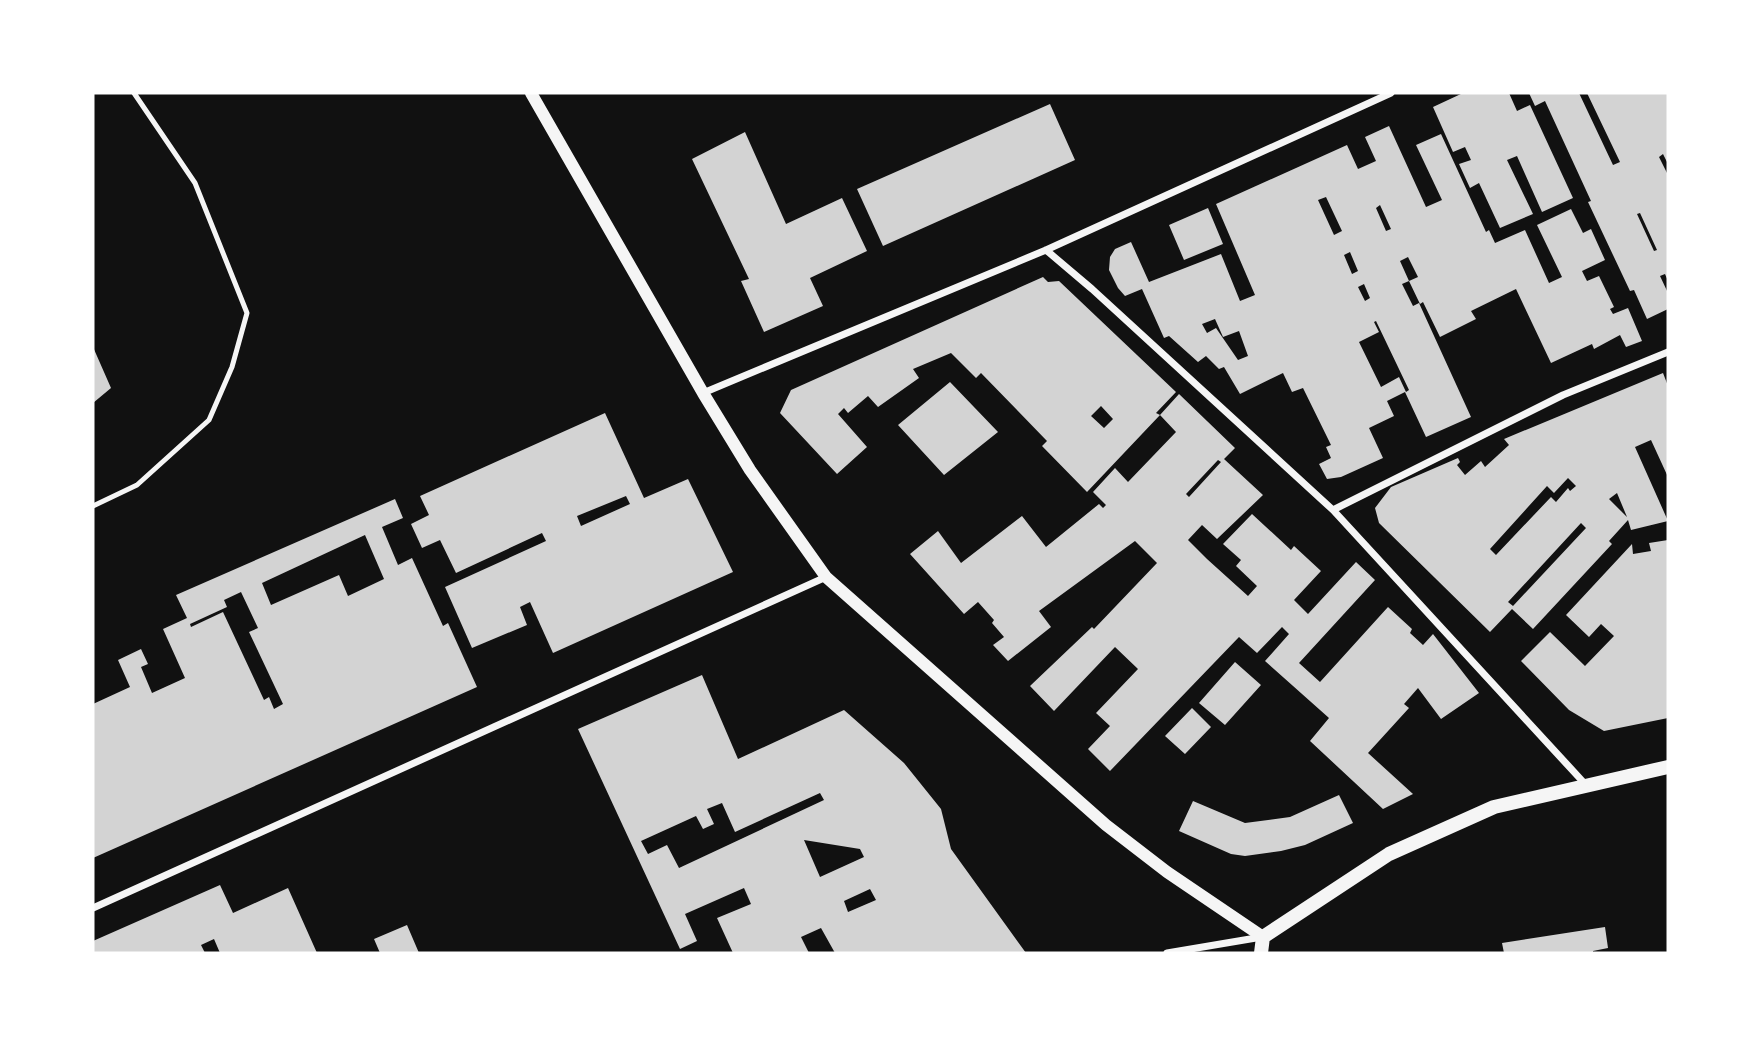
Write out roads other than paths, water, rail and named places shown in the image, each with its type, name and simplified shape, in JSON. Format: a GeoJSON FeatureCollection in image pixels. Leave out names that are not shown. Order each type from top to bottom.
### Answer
{"type":"FeatureCollection","features":[{"type":"Feature","properties":{"kind":"main road"},"geometry":{"type":"LineString","coordinates":[[1261,953],[1263,937],[1389,854],[1494,807],[1668,767]]}},
{"type":"Feature","properties":{"kind":"street"},"geometry":{"type":"LineString","coordinates":[[531,93],[703,393],[750,470],[826,577],[1106,825],[1167,872],[1263,937]]}},
{"type":"Feature","properties":{"kind":"street"},"geometry":{"type":"LineString","coordinates":[[703,393],[1046,250],[1391,93]]}},
{"type":"Feature","properties":{"kind":"street"},"geometry":{"type":"LineString","coordinates":[[1046,250],[1333,510],[1586,785]]}},
{"type":"Feature","properties":{"kind":"street"},"geometry":{"type":"LineString","coordinates":[[1333,510],[1563,395],[1668,352]]}},
{"type":"Feature","properties":{"kind":"street"},"geometry":{"type":"LineString","coordinates":[[93,908],[826,577]]}},
{"type":"Feature","properties":{"kind":"street"},"geometry":{"type":"LineString","coordinates":[[1167,953],[1263,937]]}},
{"type":"Feature","properties":{"kind":"lane"},"geometry":{"type":"LineString","coordinates":[[93,506],[137,485],[209,420],[232,367],[247,313],[195,183],[134,93]]}}]}
